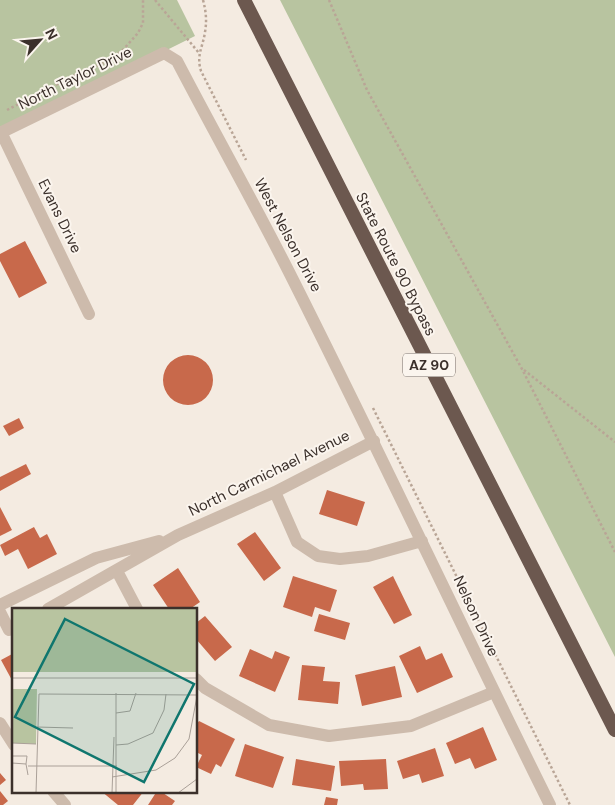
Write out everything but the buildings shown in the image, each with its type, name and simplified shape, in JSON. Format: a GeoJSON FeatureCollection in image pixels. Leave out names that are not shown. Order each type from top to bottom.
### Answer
{"type":"FeatureCollection","features":[{"type":"Feature","properties":{"kind":"highway","name":"State Route 90 Bypass"},"geometry":{"type":"LineString","coordinates":[[244,0],[615,730]]}},
{"type":"Feature","properties":{"kind":"street","name":"North Taylor Drive"},"geometry":{"type":"LineString","coordinates":[[1,133],[164,53]]}},
{"type":"Feature","properties":{"kind":"street","name":"West Nelson Drive"},"geometry":{"type":"LineString","coordinates":[[164,53],[177,61],[288,269],[374,441]]}},
{"type":"Feature","properties":{"kind":"street","name":"Evans Drive"},"geometry":{"type":"LineString","coordinates":[[1,133],[88,314]]}},
{"type":"Feature","properties":{"kind":"street","name":"North Carmichael Avenue"},"geometry":{"type":"LineString","coordinates":[[50,608],[178,535],[275,492],[374,441]]}},
{"type":"Feature","properties":{"kind":"street","name":"Nelson Drive"},"geometry":{"type":"LineString","coordinates":[[374,441],[550,805]]}},
{"type":"Feature","properties":{"kind":"street"},"geometry":{"type":"LineString","coordinates":[[275,492],[297,542],[318,556],[340,559],[368,556],[422,541]]}},
{"type":"Feature","properties":{"kind":"street","name":"North Carmichael Avenue"},"geometry":{"type":"LineString","coordinates":[[0,605],[96,558],[178,535]]}},
{"type":"Feature","properties":{"kind":"street"},"geometry":{"type":"LineString","coordinates":[[117,571],[136,608]]}},
{"type":"Feature","properties":{"kind":"street"},"geometry":{"type":"LineString","coordinates":[[0,612],[8,631]]}},
{"type":"Feature","properties":{"kind":"street"},"geometry":{"type":"LineString","coordinates":[[198,681],[205,688],[269,725],[329,736],[411,726],[494,692]]}},
{"type":"Feature","properties":{"kind":"street"},"geometry":{"type":"LineString","coordinates":[[0,723],[12,742]]}},
{"type":"Feature","properties":{"kind":"street"},"geometry":{"type":"LineString","coordinates":[[54,792],[65,805]]}},
{"type":"Feature","properties":{"kind":"path"},"geometry":{"type":"LineString","coordinates":[[7,110],[77,74],[104,63],[122,51],[138,33],[143,23],[143,0]]}},
{"type":"Feature","properties":{"kind":"path"},"geometry":{"type":"LineString","coordinates":[[155,0],[199,53]]}},
{"type":"Feature","properties":{"kind":"path"},"geometry":{"type":"LineString","coordinates":[[204,0],[207,14],[198,61],[250,167]]}},
{"type":"Feature","properties":{"kind":"path"},"geometry":{"type":"LineString","coordinates":[[329,0],[367,90],[522,369],[615,552]]}},
{"type":"Feature","properties":{"kind":"path"},"geometry":{"type":"LineString","coordinates":[[522,369],[615,442]]}},
{"type":"Feature","properties":{"kind":"path"},"geometry":{"type":"LineString","coordinates":[[370,404],[570,805]]}},
{"type":"Feature","properties":{"kind":"green space"},"geometry":{"type":"Polygon","coordinates":[[[0,0],[177,0],[195,36],[0,133],[0,0]]]}},
{"type":"Feature","properties":{"kind":"green space"},"geometry":{"type":"Polygon","coordinates":[[[280,0],[615,0],[615,657],[280,0]]]}}]}
